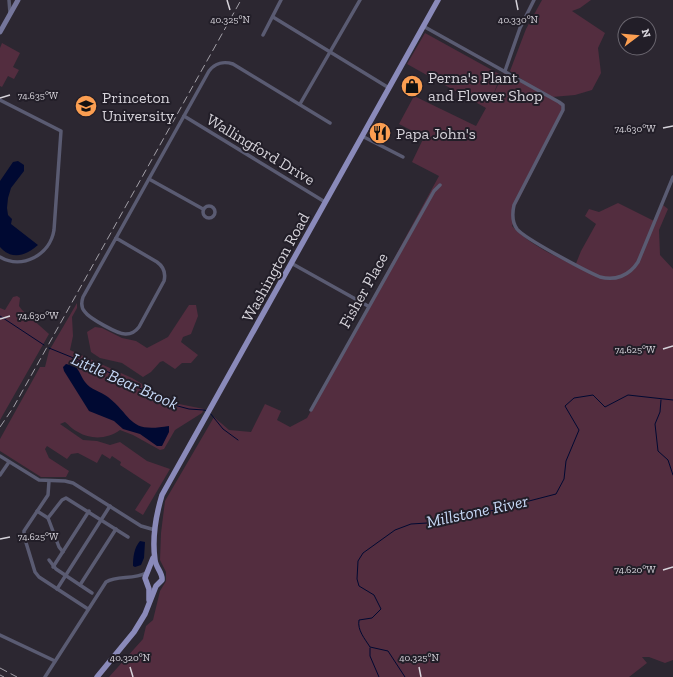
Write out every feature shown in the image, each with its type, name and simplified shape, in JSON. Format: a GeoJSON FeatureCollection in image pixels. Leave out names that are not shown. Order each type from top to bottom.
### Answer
{"type":"FeatureCollection","features":[{"type":"Feature","properties":{"kind":"main road","name":"Washington Road"},"geometry":{"type":"LineString","coordinates":[[148,606],[150,593],[146,572],[153,563],[155,530],[162,495],[438,0]]}},
{"type":"Feature","properties":{"kind":"main road","name":"Washington Road"},"geometry":{"type":"LineString","coordinates":[[154,553],[158,570],[162,578],[160,583],[156,586]]}},
{"type":"Feature","properties":{"kind":"main road"},"geometry":{"type":"LineString","coordinates":[[146,572],[153,569],[158,570]]}},
{"type":"Feature","properties":{"kind":"main road"},"geometry":{"type":"LineString","coordinates":[[96,677],[131,637],[148,606],[156,586],[147,583]]}},
{"type":"Feature","properties":{"kind":"street"},"geometry":{"type":"LineString","coordinates":[[9,0],[10,14]]}},
{"type":"Feature","properties":{"kind":"street"},"geometry":{"type":"LineString","coordinates":[[0,32],[18,0]]}},
{"type":"Feature","properties":{"kind":"street"},"geometry":{"type":"LineString","coordinates":[[263,36],[281,0]]}},
{"type":"Feature","properties":{"kind":"street"},"geometry":{"type":"LineString","coordinates":[[300,104],[360,0]]}},
{"type":"Feature","properties":{"kind":"street"},"geometry":{"type":"LineString","coordinates":[[505,71],[520,28],[534,0]]}},
{"type":"Feature","properties":{"kind":"street"},"geometry":{"type":"LineString","coordinates":[[273,17],[389,88]]}},
{"type":"Feature","properties":{"kind":"street"},"geometry":{"type":"LineString","coordinates":[[423,26],[563,105],[563,110],[514,206],[512,215],[514,222],[523,234],[597,276],[608,279],[621,277],[630,271],[638,262],[673,177]]}},
{"type":"Feature","properties":{"kind":"street"},"geometry":{"type":"LineString","coordinates":[[116,238],[157,262],[162,266],[165,274],[164,281],[139,327],[134,332],[127,334],[120,333],[88,316],[83,310],[83,297],[209,71],[215,65],[222,63],[233,64],[330,123]]}},
{"type":"Feature","properties":{"kind":"street"},"geometry":{"type":"LineString","coordinates":[[0,100],[61,131],[54,230],[51,239],[44,251],[30,260],[15,262],[0,256]]}},
{"type":"Feature","properties":{"kind":"street","name":"Wallingford Drive"},"geometry":{"type":"LineString","coordinates":[[184,116],[326,202]]}},
{"type":"Feature","properties":{"kind":"street"},"geometry":{"type":"LineString","coordinates":[[362,136],[403,157]]}},
{"type":"Feature","properties":{"kind":"street"},"geometry":{"type":"LineString","coordinates":[[149,179],[203,209]]}},
{"type":"Feature","properties":{"kind":"street","name":"Fisher Place"},"geometry":{"type":"LineString","coordinates":[[310,410],[434,191],[440,185]]}},
{"type":"Feature","properties":{"kind":"street"},"geometry":{"type":"LineString","coordinates":[[291,263],[368,306]]}},
{"type":"Feature","properties":{"kind":"street"},"geometry":{"type":"LineString","coordinates":[[0,456],[34,478],[73,483],[141,526],[155,530]]}},
{"type":"Feature","properties":{"kind":"street"},"geometry":{"type":"LineString","coordinates":[[0,475],[9,462]]}},
{"type":"Feature","properties":{"kind":"street"},"geometry":{"type":"LineString","coordinates":[[49,481],[48,494],[24,531],[24,542],[35,572],[39,577],[88,609]]}},
{"type":"Feature","properties":{"kind":"street"},"geometry":{"type":"LineString","coordinates":[[48,518],[64,498],[69,499],[128,537]]}},
{"type":"Feature","properties":{"kind":"street"},"geometry":{"type":"LineString","coordinates":[[57,589],[110,506]]}},
{"type":"Feature","properties":{"kind":"street"},"geometry":{"type":"LineString","coordinates":[[37,511],[48,518],[59,548],[63,552]]}},
{"type":"Feature","properties":{"kind":"street"},"geometry":{"type":"LineString","coordinates":[[53,567],[89,511]]}},
{"type":"Feature","properties":{"kind":"street"},"geometry":{"type":"LineString","coordinates":[[80,585],[116,529]]}},
{"type":"Feature","properties":{"kind":"street"},"geometry":{"type":"LineString","coordinates":[[49,560],[53,567],[92,593]]}},
{"type":"Feature","properties":{"kind":"street"},"geometry":{"type":"LineString","coordinates":[[134,578],[146,572]]}},
{"type":"Feature","properties":{"kind":"street"},"geometry":{"type":"LineString","coordinates":[[45,677],[106,582],[110,579],[134,578],[147,583]]}},
{"type":"Feature","properties":{"kind":"street"},"geometry":{"type":"LineString","coordinates":[[0,635],[55,661]]}},
{"type":"Feature","properties":{"kind":"shaded area"},"geometry":{"type":"Polygon","coordinates":[[[542,0],[591,0],[580,8],[572,11],[605,33],[598,48],[601,73],[592,90],[575,95],[552,97],[559,102],[564,109],[512,213],[514,222],[512,226],[534,244],[575,266],[581,251],[596,224],[585,216],[589,209],[599,212],[618,203],[656,222],[663,205],[668,209],[659,230],[660,255],[673,269],[673,660],[665,663],[649,657],[642,657],[647,663],[629,677],[109,677],[143,639],[146,626],[153,620],[160,591],[166,581],[166,572],[160,560],[161,533],[165,501],[214,417],[229,430],[251,432],[265,404],[281,411],[277,420],[290,427],[307,418],[439,176],[412,162],[424,137],[399,124],[414,96],[476,126],[486,108],[407,64],[425,33],[501,75],[493,95],[505,71],[526,82],[510,71],[526,29],[542,0]]]}},
{"type":"Feature","properties":{"kind":"shaded area"},"geometry":{"type":"Polygon","coordinates":[[[2,43],[20,53],[13,67],[19,70],[14,79],[8,76],[2,87],[0,86],[0,48],[2,43]]]}},
{"type":"Feature","properties":{"kind":"shaded area"},"geometry":{"type":"Polygon","coordinates":[[[17,296],[20,298],[19,306],[22,310],[49,334],[0,420],[0,308],[5,310],[13,297],[17,296]]]}},
{"type":"Feature","properties":{"kind":"shaded area"},"geometry":{"type":"Polygon","coordinates":[[[77,303],[77,308],[72,317],[73,336],[70,350],[132,378],[174,403],[204,409],[202,413],[175,430],[164,449],[160,450],[133,435],[120,430],[105,437],[94,437],[83,435],[65,422],[60,424],[83,440],[97,441],[110,445],[120,442],[147,461],[170,469],[143,515],[135,510],[151,485],[120,465],[121,462],[112,456],[110,459],[102,454],[97,463],[78,453],[71,454],[67,459],[47,446],[45,449],[49,458],[69,471],[66,477],[41,477],[0,451],[0,439],[40,367],[45,367],[49,351],[77,303]]]}},
{"type":"Feature","properties":{"kind":"shaded area"},"geometry":{"type":"Polygon","coordinates":[[[189,305],[196,305],[198,316],[191,334],[183,337],[181,342],[198,355],[191,363],[182,363],[175,369],[163,361],[143,377],[122,363],[100,358],[91,352],[87,332],[95,327],[102,328],[122,338],[136,341],[147,348],[168,337],[189,305]]]}},
{"type":"Feature","properties":{"kind":"water"},"geometry":{"type":"Polygon","coordinates":[[[18,161],[24,165],[24,171],[11,188],[8,198],[8,215],[12,219],[11,224],[38,245],[29,252],[14,255],[9,254],[0,247],[0,181],[13,162],[18,161]]]}},
{"type":"Feature","properties":{"kind":"water"},"geometry":{"type":"Polygon","coordinates":[[[66,364],[75,366],[87,385],[108,397],[133,422],[146,427],[156,428],[169,426],[169,432],[162,446],[157,446],[140,434],[123,429],[114,421],[89,411],[64,371],[63,367],[66,364]]]}},
{"type":"Feature","properties":{"kind":"water"},"geometry":{"type":"Polygon","coordinates":[[[140,541],[145,542],[144,558],[141,565],[135,567],[133,566],[134,553],[140,541]]]}},
{"type":"Feature","properties":{"kind":"waterway","name":"Little Bear Brook"},"geometry":{"type":"LineString","coordinates":[[0,316],[44,345]]}},
{"type":"Feature","properties":{"kind":"waterway","name":"Little Bear Brook"},"geometry":{"type":"LineString","coordinates":[[49,348],[113,374],[170,404],[189,409],[207,411]]}},
{"type":"Feature","properties":{"kind":"waterway","name":"Millstone River"},"geometry":{"type":"LineString","coordinates":[[405,677],[388,651],[370,647],[360,631],[359,620],[372,618],[381,609],[374,595],[359,586],[357,579],[358,561],[363,553],[395,530],[411,524],[427,523],[454,514],[464,517],[475,515],[556,494],[564,479],[566,461],[579,430],[565,406],[574,398],[593,395],[605,407],[628,395],[673,400]]}},
{"type":"Feature","properties":{"kind":"waterway"},"geometry":{"type":"LineString","coordinates":[[661,400],[660,412],[655,424],[658,451],[668,460],[673,475]]}},
{"type":"Feature","properties":{"kind":"waterway","name":"Little Bear Brook"},"geometry":{"type":"LineString","coordinates":[[210,413],[223,429],[238,440]]}},
{"type":"Feature","properties":{"kind":"waterway"},"geometry":{"type":"LineString","coordinates":[[370,648],[370,656],[379,677]]}},
{"type":"Feature","properties":{"kind":"railway"},"geometry":{"type":"LineString","coordinates":[[0,427],[13,408],[241,0]]}},
{"type":"Feature","properties":{"kind":"railway"},"geometry":{"type":"LineString","coordinates":[[0,668],[17,677]]}},
{"type":"Feature","properties":{"kind":"railway"},"geometry":{"type":"LineString","coordinates":[[0,675],[4,677]]}},
{"type":"Feature","properties":{"kind":"place","name":"Perna's Plant and Flower Shop"},"geometry":{"type":"Point","coordinates":[412,86]}},
{"type":"Feature","properties":{"kind":"place","name":"Princeton University"},"geometry":{"type":"Point","coordinates":[86,106]}},
{"type":"Feature","properties":{"kind":"place","name":"Papa John's"},"geometry":{"type":"Point","coordinates":[380,133]}}]}
